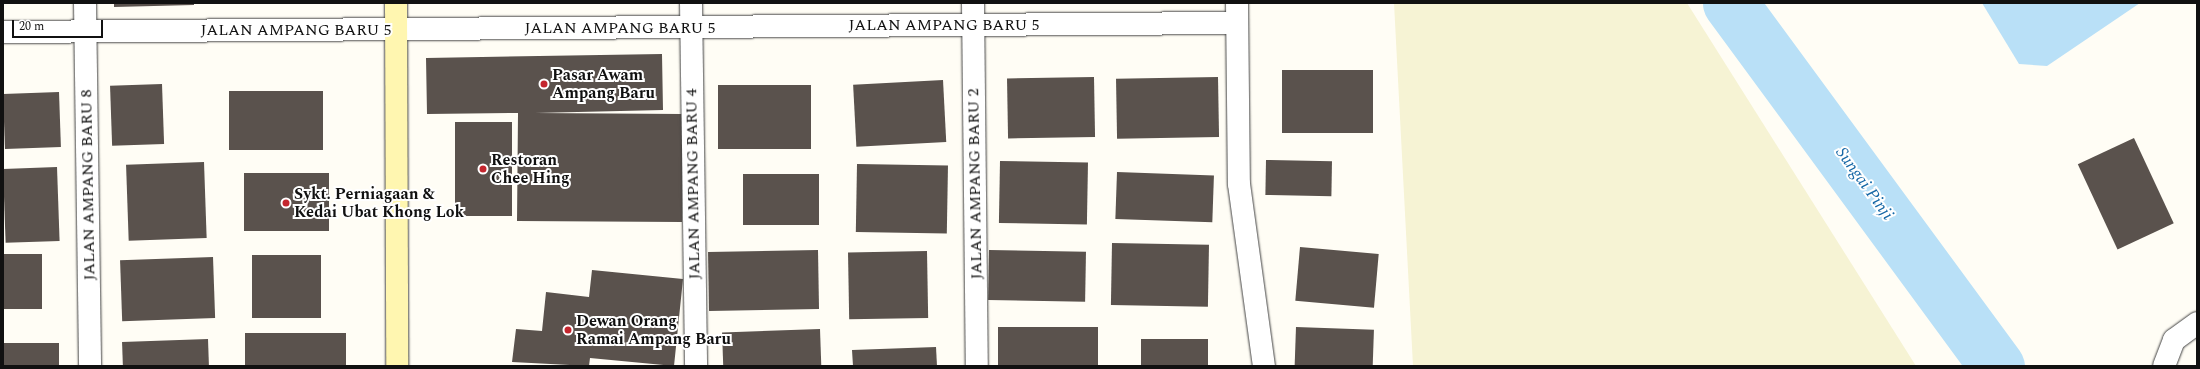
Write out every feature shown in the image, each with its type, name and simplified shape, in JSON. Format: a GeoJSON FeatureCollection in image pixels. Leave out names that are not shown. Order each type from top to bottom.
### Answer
{"type":"FeatureCollection","features":[{"type":"Feature","properties":{"kind":"main road"},"geometry":{"type":"LineString","coordinates":[[396,3],[398,366]]}},
{"type":"Feature","properties":{"kind":"street","name":"JALAN AMPANG BARU 8"},"geometry":{"type":"LineString","coordinates":[[85,3],[90,366]]}},
{"type":"Feature","properties":{"kind":"street","name":"JALAN AMPANG BARU 4"},"geometry":{"type":"LineString","coordinates":[[691,3],[696,366]]}},
{"type":"Feature","properties":{"kind":"street","name":"JALAN AMPANG BARU 2"},"geometry":{"type":"LineString","coordinates":[[974,3],[977,366]]}},
{"type":"Feature","properties":{"kind":"street","name":"JALAN AMPANG BARU 5"},"geometry":{"type":"LineString","coordinates":[[3,32],[974,25],[1237,13]]}},
{"type":"Feature","properties":{"kind":"street"},"geometry":{"type":"LineString","coordinates":[[1237,13],[1239,184],[1264,366]]}},
{"type":"Feature","properties":{"kind":"street"},"geometry":{"type":"LineString","coordinates":[[2164,366],[2174,340],[2197,323]]}},
{"type":"Feature","properties":{"kind":"shaded area"},"geometry":{"type":"Polygon","coordinates":[[[1394,3],[1687,3],[1916,366],[1413,366],[1394,3]]]}},
{"type":"Feature","properties":{"kind":"water"},"geometry":{"type":"Polygon","coordinates":[[[1982,3],[2140,3],[2047,66],[2019,64],[1982,3]]]}},
{"type":"Feature","properties":{"kind":"building"},"geometry":{"type":"Polygon","coordinates":[[[114,3],[194,3],[194,5],[114,7],[114,3]]]}},
{"type":"Feature","properties":{"kind":"building"},"geometry":{"type":"Polygon","coordinates":[[[662,54],[663,110],[535,113],[682,114],[682,222],[517,221],[518,113],[427,114],[426,58],[662,54]]]}},
{"type":"Feature","properties":{"kind":"building"},"geometry":{"type":"Polygon","coordinates":[[[1282,70],[1373,70],[1373,133],[1282,133],[1282,70]]]}},
{"type":"Feature","properties":{"kind":"building"},"geometry":{"type":"Polygon","coordinates":[[[1094,77],[1095,137],[1008,139],[1007,79],[1094,77]]]}},
{"type":"Feature","properties":{"kind":"building"},"geometry":{"type":"Polygon","coordinates":[[[1218,77],[1219,137],[1117,139],[1116,79],[1218,77]]]}},
{"type":"Feature","properties":{"kind":"building"},"geometry":{"type":"Polygon","coordinates":[[[943,80],[946,142],[856,147],[853,85],[943,80]]]}},
{"type":"Feature","properties":{"kind":"building"},"geometry":{"type":"Polygon","coordinates":[[[162,84],[164,144],[112,146],[110,86],[162,84]]]}},
{"type":"Feature","properties":{"kind":"building"},"geometry":{"type":"Polygon","coordinates":[[[718,85],[811,85],[811,149],[718,149],[718,85]]]}},
{"type":"Feature","properties":{"kind":"building"},"geometry":{"type":"Polygon","coordinates":[[[229,91],[323,91],[323,150],[229,150],[229,91]]]}},
{"type":"Feature","properties":{"kind":"building"},"geometry":{"type":"Polygon","coordinates":[[[59,92],[61,147],[5,149],[3,94],[59,92]]]}},
{"type":"Feature","properties":{"kind":"building","name":"Restoran Chee Hing"},"geometry":{"type":"Polygon","coordinates":[[[455,122],[512,122],[512,216],[455,216],[455,122]]]}},
{"type":"Feature","properties":{"kind":"building"},"geometry":{"type":"Polygon","coordinates":[[[2134,138],[2174,223],[2118,249],[2078,164],[2134,138]]]}},
{"type":"Feature","properties":{"kind":"building"},"geometry":{"type":"Polygon","coordinates":[[[1266,160],[1332,161],[1331,196],[1265,195],[1266,160]]]}},
{"type":"Feature","properties":{"kind":"building"},"geometry":{"type":"Polygon","coordinates":[[[1000,161],[1088,163],[1087,225],[999,223],[1000,161]]]}},
{"type":"Feature","properties":{"kind":"building"},"geometry":{"type":"Polygon","coordinates":[[[204,162],[207,238],[129,241],[126,165],[204,162]]]}},
{"type":"Feature","properties":{"kind":"building"},"geometry":{"type":"Polygon","coordinates":[[[857,164],[948,166],[947,234],[856,232],[857,164]]]}},
{"type":"Feature","properties":{"kind":"building"},"geometry":{"type":"Polygon","coordinates":[[[57,167],[60,241],[6,243],[3,169],[57,167]]]}},
{"type":"Feature","properties":{"kind":"building"},"geometry":{"type":"Polygon","coordinates":[[[1117,172],[1214,175],[1212,222],[1115,219],[1117,172]]]}},
{"type":"Feature","properties":{"kind":"building","name":"Sykt. Perniagaan & Kedai Ubat Khong Lok"},"geometry":{"type":"Polygon","coordinates":[[[244,173],[329,173],[329,231],[244,231],[244,173]]]}},
{"type":"Feature","properties":{"kind":"building"},"geometry":{"type":"Polygon","coordinates":[[[743,174],[819,174],[819,225],[743,225],[743,174]]]}},
{"type":"Feature","properties":{"kind":"building"},"geometry":{"type":"Polygon","coordinates":[[[1112,243],[1209,245],[1208,307],[1111,305],[1112,243]]]}},
{"type":"Feature","properties":{"kind":"building"},"geometry":{"type":"Polygon","coordinates":[[[1300,247],[1379,254],[1374,308],[1295,301],[1300,247]]]}},
{"type":"Feature","properties":{"kind":"building"},"geometry":{"type":"Polygon","coordinates":[[[818,250],[819,309],[709,311],[708,252],[818,250]]]}},
{"type":"Feature","properties":{"kind":"building"},"geometry":{"type":"Polygon","coordinates":[[[989,250],[1086,252],[1085,302],[988,300],[989,250]]]}},
{"type":"Feature","properties":{"kind":"building"},"geometry":{"type":"Polygon","coordinates":[[[927,251],[928,318],[849,319],[848,252],[927,251]]]}},
{"type":"Feature","properties":{"kind":"building"},"geometry":{"type":"Polygon","coordinates":[[[3,254],[42,254],[42,309],[3,309],[3,254]]]}},
{"type":"Feature","properties":{"kind":"building"},"geometry":{"type":"Polygon","coordinates":[[[252,255],[321,255],[321,318],[252,318],[252,255]]]}},
{"type":"Feature","properties":{"kind":"building"},"geometry":{"type":"Polygon","coordinates":[[[213,257],[215,318],[122,321],[120,260],[213,257]]]}},
{"type":"Feature","properties":{"kind":"building"},"geometry":{"type":"Polygon","coordinates":[[[592,270],[683,279],[674,366],[590,358],[589,366],[512,362],[516,329],[542,331],[546,292],[589,297],[592,270]]]}},
{"type":"Feature","properties":{"kind":"building"},"geometry":{"type":"Polygon","coordinates":[[[998,327],[1098,327],[1098,366],[998,366],[998,327]]]}},
{"type":"Feature","properties":{"kind":"building"},"geometry":{"type":"Polygon","coordinates":[[[1296,327],[1374,330],[1373,366],[1295,366],[1296,327]]]}},
{"type":"Feature","properties":{"kind":"building"},"geometry":{"type":"Polygon","coordinates":[[[820,329],[821,366],[723,366],[722,332],[820,329]]]}},
{"type":"Feature","properties":{"kind":"building"},"geometry":{"type":"Polygon","coordinates":[[[245,333],[346,333],[346,366],[245,366],[245,333]]]}},
{"type":"Feature","properties":{"kind":"building"},"geometry":{"type":"Polygon","coordinates":[[[208,339],[209,366],[123,366],[122,342],[208,339]]]}},
{"type":"Feature","properties":{"kind":"building"},"geometry":{"type":"Polygon","coordinates":[[[1141,339],[1208,339],[1208,366],[1141,366],[1141,339]]]}},
{"type":"Feature","properties":{"kind":"building"},"geometry":{"type":"Polygon","coordinates":[[[3,343],[59,343],[59,366],[3,366],[3,343]]]}},
{"type":"Feature","properties":{"kind":"building"},"geometry":{"type":"Polygon","coordinates":[[[936,347],[937,366],[853,366],[852,350],[936,347]]]}},
{"type":"Feature","properties":{"kind":"waterway","name":"Sungai Pinji"},"geometry":{"type":"LineString","coordinates":[[1730,3],[1997,366]]}},
{"type":"Feature","properties":{"kind":"place","name":"Pasar Awam Ampang Baru"},"geometry":{"type":"Point","coordinates":[544,84]}},
{"type":"Feature","properties":{"kind":"place","name":"Restoran Chee Hing"},"geometry":{"type":"Point","coordinates":[483,169]}},
{"type":"Feature","properties":{"kind":"place","name":"Sykt. Perniagaan & Kedai Ubat Khong Lok"},"geometry":{"type":"Point","coordinates":[286,203]}},
{"type":"Feature","properties":{"kind":"place","name":"Dewan Orang Ramai Ampang Baru"},"geometry":{"type":"Point","coordinates":[568,330]}}]}
